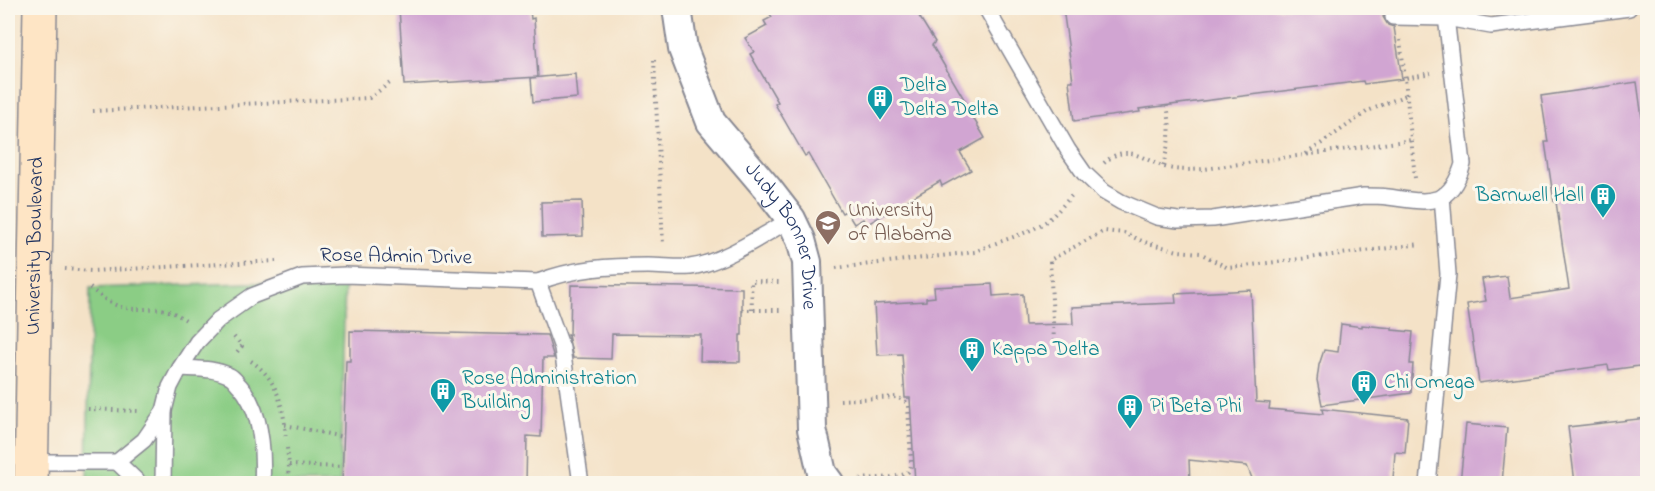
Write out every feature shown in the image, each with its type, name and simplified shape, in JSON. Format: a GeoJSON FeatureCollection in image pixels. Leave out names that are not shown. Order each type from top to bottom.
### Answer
{"type":"FeatureCollection","features":[{"type":"Feature","properties":{"kind":"main road","name":"University Boulevard"},"geometry":{"type":"LineString","coordinates":[[31,472],[40,8]]}},
{"type":"Feature","properties":{"kind":"street","name":"Judy Bonner Drive"},"geometry":{"type":"LineString","coordinates":[[688,10],[683,49],[711,122],[791,219],[801,240],[807,262],[812,429],[822,473],[841,481]]}},
{"type":"Feature","properties":{"kind":"lane"},"geometry":{"type":"LineString","coordinates":[[986,8],[1068,150],[1084,173],[1104,192],[1121,202],[1157,217],[1178,220],[1213,219],[1364,196],[1418,202],[1431,201],[1442,196],[1454,186],[1463,164],[1446,13]]}},
{"type":"Feature","properties":{"kind":"lane"},"geometry":{"type":"LineString","coordinates":[[1395,17],[1446,13],[1491,26],[1629,8]]}},
{"type":"Feature","properties":{"kind":"lane"},"geometry":{"type":"LineString","coordinates":[[1428,483],[1448,274],[1442,196]]}},
{"type":"Feature","properties":{"kind":"lane","name":"Rose Admin Drive"},"geometry":{"type":"LineString","coordinates":[[163,483],[164,411],[170,387],[197,342],[218,320],[252,296],[302,277],[345,275],[538,282],[554,276],[602,267],[690,267],[727,254],[791,219]]}},
{"type":"Feature","properties":{"kind":"lane"},"geometry":{"type":"LineString","coordinates":[[538,282],[562,348],[581,483]]}},
{"type":"Feature","properties":{"kind":"lane"},"geometry":{"type":"LineString","coordinates":[[180,368],[210,370],[231,376],[246,392],[256,416],[261,441],[262,483]]}},
{"type":"Feature","properties":{"kind":"lane","name":"Rose Admin Drive"},"geometry":{"type":"LineString","coordinates":[[117,462],[144,440],[164,411]]}},
{"type":"Feature","properties":{"kind":"lane"},"geometry":{"type":"LineString","coordinates":[[31,472],[117,462],[140,483]]}},
{"type":"Feature","properties":{"kind":"path"},"geometry":{"type":"LineString","coordinates":[[688,10],[738,8]]}},
{"type":"Feature","properties":{"kind":"path"},"geometry":{"type":"LineString","coordinates":[[1395,17],[1405,78],[1422,253]]}},
{"type":"Feature","properties":{"kind":"path"},"geometry":{"type":"LineString","coordinates":[[654,53],[663,251]]}},
{"type":"Feature","properties":{"kind":"path"},"geometry":{"type":"LineString","coordinates":[[1405,78],[1432,73]]}},
{"type":"Feature","properties":{"kind":"path"},"geometry":{"type":"LineString","coordinates":[[93,111],[369,98],[390,83]]}},
{"type":"Feature","properties":{"kind":"path"},"geometry":{"type":"LineString","coordinates":[[1306,155],[1368,111],[1406,95]]}},
{"type":"Feature","properties":{"kind":"path"},"geometry":{"type":"LineString","coordinates":[[1163,166],[1170,138],[1167,106]]}},
{"type":"Feature","properties":{"kind":"path"},"geometry":{"type":"LineString","coordinates":[[1054,341],[1050,261],[1104,231],[1124,233],[1144,242],[1178,251],[1200,253],[1228,268],[1421,244]]}},
{"type":"Feature","properties":{"kind":"path"},"geometry":{"type":"LineString","coordinates":[[752,309],[751,281],[784,282]]}},
{"type":"Feature","properties":{"kind":"path"},"geometry":{"type":"LineString","coordinates":[[90,288],[103,299],[118,306],[133,310],[160,309],[174,312],[192,323]]}},
{"type":"Feature","properties":{"kind":"path"},"geometry":{"type":"LineString","coordinates":[[742,310],[784,310]]}},
{"type":"Feature","properties":{"kind":"path"},"geometry":{"type":"LineString","coordinates":[[833,400],[897,397],[906,402],[908,406],[911,462],[908,472],[897,476],[841,481]]}},
{"type":"Feature","properties":{"kind":"path"},"geometry":{"type":"LineString","coordinates":[[285,425],[343,437]]}},
{"type":"Feature","properties":{"kind":"path"},"geometry":{"type":"LineString","coordinates":[[289,465],[342,467]]}},
{"type":"Feature","properties":{"kind":"green space"},"geometry":{"type":"Polygon","coordinates":[[[345,280],[340,483],[87,484],[90,288],[345,280]]]}},
{"type":"Feature","properties":{"kind":"building"},"geometry":{"type":"Polygon","coordinates":[[[399,8],[498,8],[499,12],[530,10],[531,19],[534,18],[538,77],[404,85],[399,8]]]}},
{"type":"Feature","properties":{"kind":"building","name":"Delta Delta Delta"},"geometry":{"type":"Polygon","coordinates":[[[766,8],[914,8],[935,42],[932,45],[985,138],[960,152],[971,170],[942,186],[940,181],[866,225],[863,219],[854,224],[846,211],[842,213],[808,154],[805,156],[775,104],[778,102],[750,54],[754,52],[745,38],[767,26],[764,21],[772,17],[766,8]]]}},
{"type":"Feature","properties":{"kind":"building"},"geometry":{"type":"Polygon","coordinates":[[[1063,8],[1392,8],[1385,12],[1383,17],[1388,25],[1394,27],[1402,79],[1364,84],[1363,81],[1139,109],[1140,112],[1074,121],[1069,81],[1073,81],[1063,8]]]}},
{"type":"Feature","properties":{"kind":"building"},"geometry":{"type":"Polygon","coordinates":[[[575,74],[577,98],[533,102],[531,78],[575,74]]]}},
{"type":"Feature","properties":{"kind":"building","name":"Barnwell Hall"},"geometry":{"type":"Polygon","coordinates":[[[1637,82],[1643,125],[1647,125],[1647,365],[1609,370],[1608,365],[1479,383],[1467,304],[1486,301],[1482,279],[1507,276],[1510,298],[1569,289],[1545,142],[1548,142],[1541,96],[1637,82]]]}},
{"type":"Feature","properties":{"kind":"building"},"geometry":{"type":"Polygon","coordinates":[[[582,201],[583,236],[542,237],[541,202],[582,201]]]}},
{"type":"Feature","properties":{"kind":"building"},"geometry":{"type":"Polygon","coordinates":[[[992,284],[993,296],[1023,294],[1025,325],[1073,324],[1072,307],[1176,303],[1175,294],[1251,290],[1256,402],[1270,403],[1269,409],[1323,414],[1322,409],[1408,418],[1405,453],[1395,452],[1393,479],[1390,483],[1254,483],[1247,466],[1189,460],[1190,483],[915,483],[910,398],[905,398],[902,354],[877,355],[874,304],[926,301],[926,298],[935,297],[934,287],[992,284]]]}},
{"type":"Feature","properties":{"kind":"building"},"geometry":{"type":"Polygon","coordinates":[[[571,285],[742,288],[740,362],[700,361],[701,335],[612,334],[611,359],[573,358],[568,335],[570,335],[571,285]]]}},
{"type":"Feature","properties":{"kind":"building"},"geometry":{"type":"Polygon","coordinates":[[[1341,324],[1413,332],[1410,364],[1413,364],[1411,393],[1322,405],[1317,380],[1319,365],[1324,350],[1338,352],[1341,324]]]}},
{"type":"Feature","properties":{"kind":"building","name":"Rose Administration Building"},"geometry":{"type":"Polygon","coordinates":[[[350,331],[547,335],[554,358],[543,358],[541,437],[527,436],[526,483],[342,483],[346,361],[350,361],[350,331]]]}},
{"type":"Feature","properties":{"kind":"building"},"geometry":{"type":"Polygon","coordinates":[[[1647,418],[1647,483],[1575,483],[1568,427],[1647,418]]]}},
{"type":"Feature","properties":{"kind":"building"},"geometry":{"type":"Polygon","coordinates":[[[1466,424],[1507,428],[1502,483],[1460,483],[1466,424]]]}},
{"type":"Feature","properties":{"kind":"place","name":"Delta Delta Delta"},"geometry":{"type":"Point","coordinates":[880,121]}},
{"type":"Feature","properties":{"kind":"place","name":"Barnwell Hall"},"geometry":{"type":"Point","coordinates":[1603,219]}},
{"type":"Feature","properties":{"kind":"place","name":"University of Alabama"},"geometry":{"type":"Point","coordinates":[828,246]}},
{"type":"Feature","properties":{"kind":"place","name":"Kappa Delta"},"geometry":{"type":"Point","coordinates":[972,373]}},
{"type":"Feature","properties":{"kind":"place","name":"Chi Omega"},"geometry":{"type":"Point","coordinates":[1364,406]}},
{"type":"Feature","properties":{"kind":"place","name":"Rose Administration Building"},"geometry":{"type":"Point","coordinates":[443,414]}},
{"type":"Feature","properties":{"kind":"place","name":"Pi Beta Phi"},"geometry":{"type":"Point","coordinates":[1130,430]}}]}
